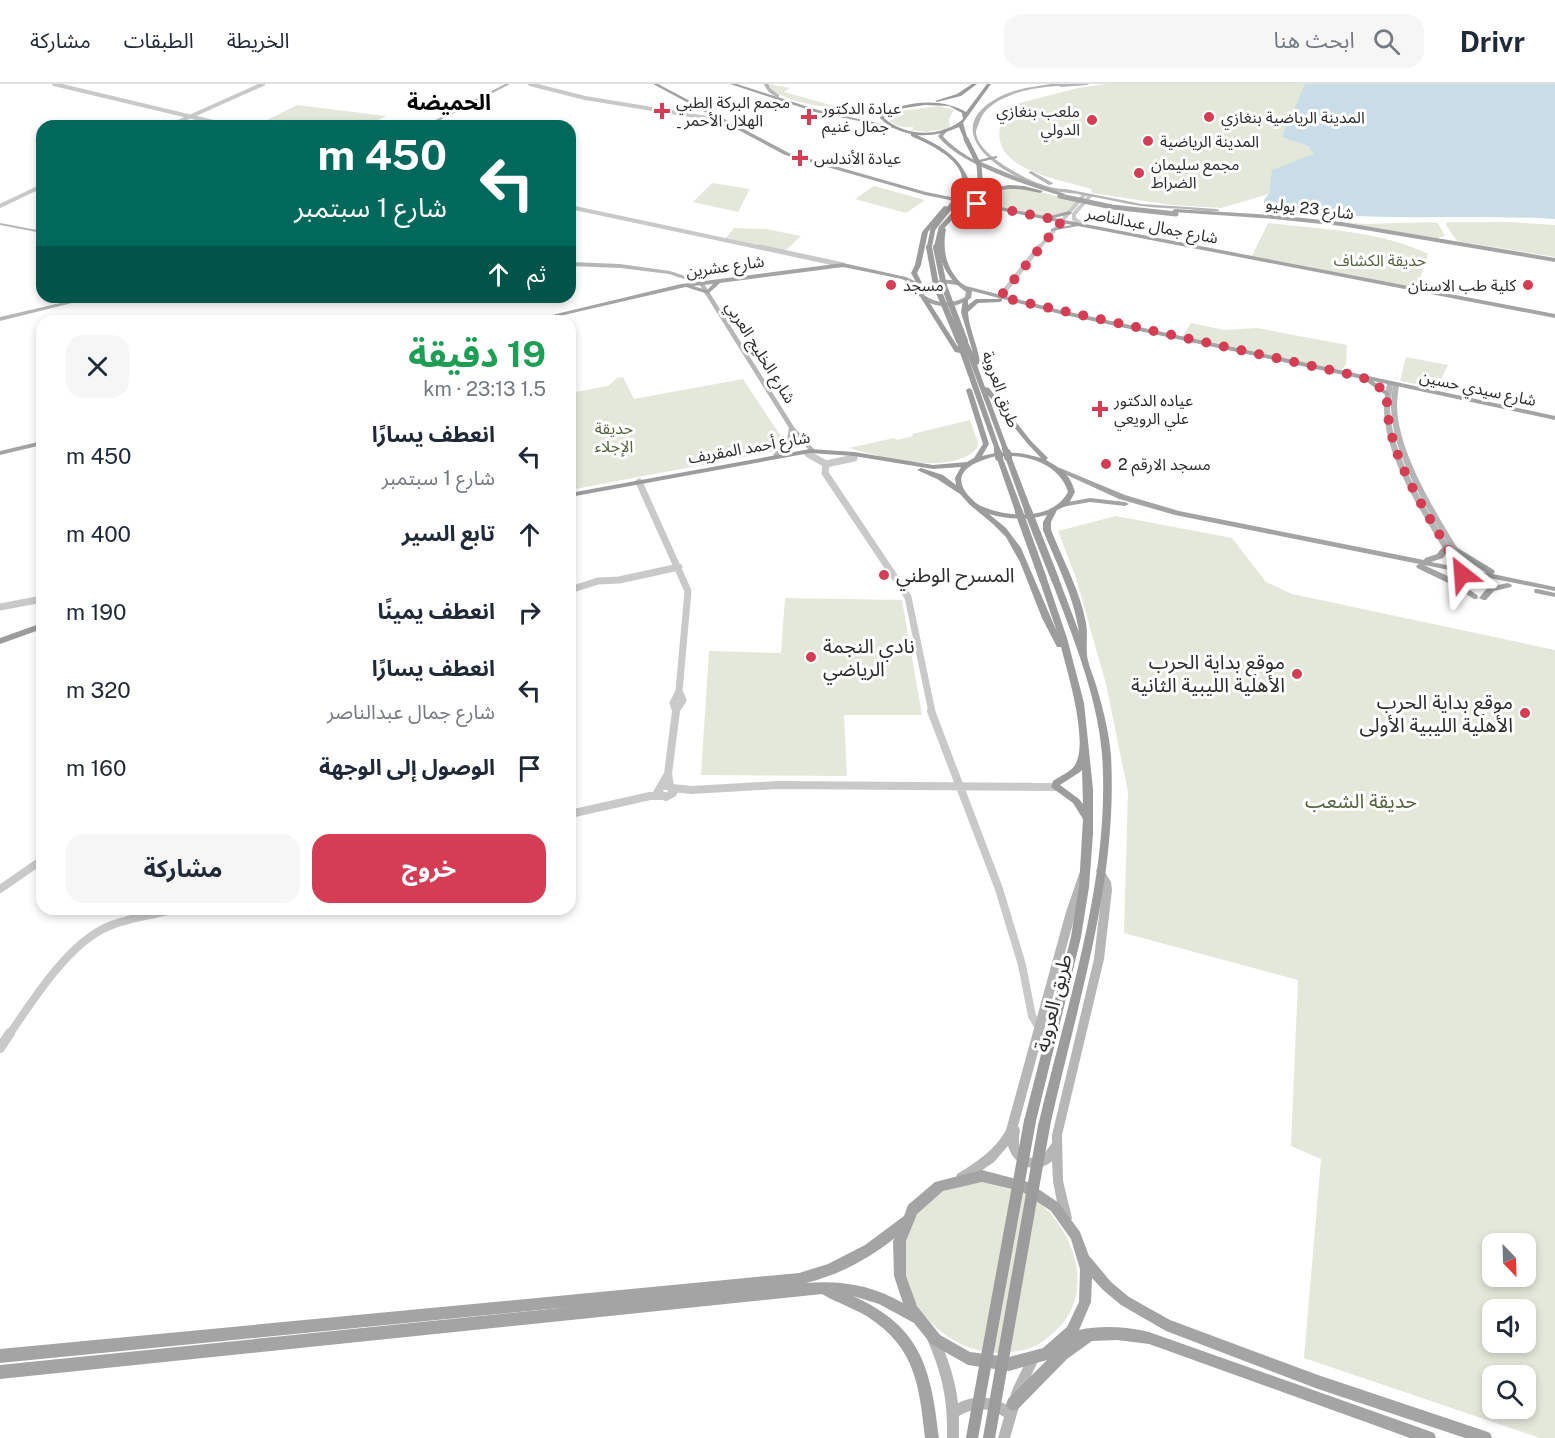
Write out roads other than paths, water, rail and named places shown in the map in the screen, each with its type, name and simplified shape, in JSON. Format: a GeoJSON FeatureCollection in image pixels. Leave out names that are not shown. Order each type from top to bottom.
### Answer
{"type":"FeatureCollection","features":[{"type":"Feature","properties":{"kind":"highway"},"geometry":{"type":"LineString","coordinates":[[975,84],[956,96],[897,108],[882,116],[885,123],[903,130],[923,133],[946,130],[961,123],[989,84]]}},
{"type":"Feature","properties":{"kind":"highway"},"geometry":{"type":"LineString","coordinates":[[916,105],[950,105],[960,108],[966,115]]}},
{"type":"Feature","properties":{"kind":"highway"},"geometry":{"type":"LineString","coordinates":[[961,123],[979,165],[980,178],[977,189],[945,223],[936,238],[934,254],[962,341]]}},
{"type":"Feature","properties":{"kind":"highway"},"geometry":{"type":"LineString","coordinates":[[903,130],[945,152],[961,169],[966,182],[962,192],[932,231],[927,248],[930,266],[962,341]]}},
{"type":"Feature","properties":{"kind":"highway"},"geometry":{"type":"LineString","coordinates":[[962,207],[979,195],[1005,186],[1040,191]]}},
{"type":"Feature","properties":{"kind":"highway"},"geometry":{"type":"LineString","coordinates":[[921,285],[914,273],[925,232],[962,192]]}},
{"type":"Feature","properties":{"kind":"highway"},"geometry":{"type":"LineString","coordinates":[[945,223],[941,239],[943,260],[949,273],[959,284]]}},
{"type":"Feature","properties":{"kind":"highway"},"geometry":{"type":"LineString","coordinates":[[924,298],[968,370]]}},
{"type":"Feature","properties":{"kind":"highway"},"geometry":{"type":"LineString","coordinates":[[967,299],[964,312],[977,353],[977,371]]}},
{"type":"Feature","properties":{"kind":"highway"},"geometry":{"type":"LineString","coordinates":[[964,312],[976,301],[1000,299]]}},
{"type":"Feature","properties":{"kind":"highway","name":"طريق العروبة"},"geometry":{"type":"LineString","coordinates":[[962,341],[972,382],[1043,579],[1069,659],[1080,703],[1088,789],[1086,869],[1073,955],[1030,1121],[972,1438]]}},
{"type":"Feature","properties":{"kind":"highway","name":"طريق العروبة"},"geometry":{"type":"LineString","coordinates":[[962,341],[977,371],[1082,656],[1096,702],[1106,753],[1107,790],[1100,871],[1083,970],[1044,1126],[988,1438]]}},
{"type":"Feature","properties":{"kind":"highway"},"geometry":{"type":"LineString","coordinates":[[980,380],[1029,442],[1066,475],[1071,488],[1070,494],[1062,505],[1039,515],[1013,516],[980,507]]}},
{"type":"Feature","properties":{"kind":"highway"},"geometry":{"type":"LineString","coordinates":[[972,382],[969,393],[986,444],[958,477],[962,493],[1004,530],[1012,542],[1057,640],[1069,659]]}},
{"type":"Feature","properties":{"kind":"highway","name":"شارع أحمد المقريف"},"geometry":{"type":"LineString","coordinates":[[640,483],[776,455],[810,452],[854,454],[933,467],[950,467],[971,462]]}},
{"type":"Feature","properties":{"kind":"highway","name":"شارع أحمد المقريف"},"geometry":{"type":"LineString","coordinates":[[576,495],[810,452],[926,471],[940,477],[962,493]]}},
{"type":"Feature","properties":{"kind":"highway"},"geometry":{"type":"LineString","coordinates":[[971,462],[989,455],[1007,453],[1026,455],[1052,464]]}},
{"type":"Feature","properties":{"kind":"highway"},"geometry":{"type":"LineString","coordinates":[[1054,510],[1047,522],[1047,530],[1077,611],[1084,638],[1082,656]]}},
{"type":"Feature","properties":{"kind":"highway"},"geometry":{"type":"LineString","coordinates":[[0,639],[36,626]]}},
{"type":"Feature","properties":{"kind":"highway"},"geometry":{"type":"LineString","coordinates":[[1084,751],[1077,770],[1056,785],[1076,801],[1088,818]]}},
{"type":"Feature","properties":{"kind":"main road"},"geometry":{"type":"LineString","coordinates":[[438,120],[508,84]]}},
{"type":"Feature","properties":{"kind":"main road","name":"شارع جمال عبدالناصر"},"geometry":{"type":"LineString","coordinates":[[655,84],[794,156],[925,193],[1041,218],[1555,316]]}},
{"type":"Feature","properties":{"kind":"main road"},"geometry":{"type":"LineString","coordinates":[[732,84],[811,109],[893,127]]}},
{"type":"Feature","properties":{"kind":"main road"},"geometry":{"type":"LineString","coordinates":[[741,84],[838,111],[897,108]]}},
{"type":"Feature","properties":{"kind":"main road"},"geometry":{"type":"LineString","coordinates":[[766,84],[768,89],[778,96]]}},
{"type":"Feature","properties":{"kind":"main road"},"geometry":{"type":"LineString","coordinates":[[1064,84],[1020,91],[999,99],[985,109],[978,117],[974,132],[980,147],[1011,171],[1032,181],[1071,192],[1155,206],[1271,214],[1298,219]]}},
{"type":"Feature","properties":{"kind":"main road"},"geometry":{"type":"LineString","coordinates":[[1071,192],[1023,174],[993,158],[983,142],[980,132],[981,123],[991,108],[1006,99],[1026,92],[1086,84]]}},
{"type":"Feature","properties":{"kind":"main road","name":"شارع 23 يوليو"},"geometry":{"type":"LineString","coordinates":[[946,130],[940,136],[942,141],[976,161],[1061,195]]}},
{"type":"Feature","properties":{"kind":"main road","name":"شارع 23 يوليو"},"geometry":{"type":"LineString","coordinates":[[932,144],[986,170],[1040,191],[1112,207],[1334,227],[1555,262]]}},
{"type":"Feature","properties":{"kind":"main road"},"geometry":{"type":"LineString","coordinates":[[976,161],[993,158]]}},
{"type":"Feature","properties":{"kind":"main road"},"geometry":{"type":"LineString","coordinates":[[1031,172],[1058,187]]}},
{"type":"Feature","properties":{"kind":"main road"},"geometry":{"type":"LineString","coordinates":[[1041,218],[1070,213]]}},
{"type":"Feature","properties":{"kind":"main road","name":"شارع 23 يوليو"},"geometry":{"type":"LineString","coordinates":[[1176,213],[1298,219],[1555,262]]}},
{"type":"Feature","properties":{"kind":"main road"},"geometry":{"type":"LineString","coordinates":[[0,224],[36,231]]}},
{"type":"Feature","properties":{"kind":"main road"},"geometry":{"type":"LineString","coordinates":[[1275,224],[1334,227]]}},
{"type":"Feature","properties":{"kind":"main road"},"geometry":{"type":"LineString","coordinates":[[1053,230],[1083,225]]}},
{"type":"Feature","properties":{"kind":"main road"},"geometry":{"type":"LineString","coordinates":[[576,264],[679,274],[701,283]]}},
{"type":"Feature","properties":{"kind":"main road","name":"شارع عشرين"},"geometry":{"type":"LineString","coordinates":[[556,315],[681,286],[843,265],[921,285]]}},
{"type":"Feature","properties":{"kind":"main road"},"geometry":{"type":"LineString","coordinates":[[681,286],[708,292],[713,285],[724,279]]}},
{"type":"Feature","properties":{"kind":"main road"},"geometry":{"type":"LineString","coordinates":[[935,282],[959,284],[1000,299],[967,299],[959,303],[940,304],[924,298],[921,285],[935,282]]}},
{"type":"Feature","properties":{"kind":"main road","name":"شارع الخليج العربي"},"geometry":{"type":"LineString","coordinates":[[701,283],[792,428],[810,452]]}},
{"type":"Feature","properties":{"kind":"main road"},"geometry":{"type":"LineString","coordinates":[[967,288],[969,291],[967,299]]}},
{"type":"Feature","properties":{"kind":"main road","name":"شارع سيدي حسين"},"geometry":{"type":"LineString","coordinates":[[1000,299],[1555,418]]}},
{"type":"Feature","properties":{"kind":"main road"},"geometry":{"type":"LineString","coordinates":[[0,319],[68,303]]}},
{"type":"Feature","properties":{"kind":"main road"},"geometry":{"type":"LineString","coordinates":[[1362,377],[1390,394]]}},
{"type":"Feature","properties":{"kind":"main road"},"geometry":{"type":"LineString","coordinates":[[1393,383],[1390,394],[1395,426],[1405,457],[1464,572]]}},
{"type":"Feature","properties":{"kind":"main road"},"geometry":{"type":"LineString","coordinates":[[1390,394],[1409,386]]}},
{"type":"Feature","properties":{"kind":"main road","name":"شارع الخليج العربي"},"geometry":{"type":"LineString","coordinates":[[776,455],[790,440],[792,428]]}},
{"type":"Feature","properties":{"kind":"main road"},"geometry":{"type":"LineString","coordinates":[[0,453],[36,444]]}},
{"type":"Feature","properties":{"kind":"main road"},"geometry":{"type":"LineString","coordinates":[[1060,470],[1122,497],[1178,513],[1506,581],[1555,589]]}},
{"type":"Feature","properties":{"kind":"main road"},"geometry":{"type":"LineString","coordinates":[[1062,505],[1090,500],[1113,501],[1186,520],[1421,563],[1478,597],[1506,581]]}},
{"type":"Feature","properties":{"kind":"main road"},"geometry":{"type":"LineString","coordinates":[[1421,563],[1440,556],[1452,548]]}},
{"type":"Feature","properties":{"kind":"main road"},"geometry":{"type":"LineString","coordinates":[[1452,548],[1506,581],[1555,595]]}},
{"type":"Feature","properties":{"kind":"main road"},"geometry":{"type":"LineString","coordinates":[[1086,869],[1075,896],[1014,1123],[998,1152],[961,1178],[944,1184],[928,1194],[914,1207],[906,1221],[897,1251],[898,1274],[904,1296],[915,1317],[932,1336],[963,1356],[986,1363],[1010,1364],[1033,1359],[1062,1342],[1095,1334],[1120,1333],[1149,1338],[1429,1438]]}},
{"type":"Feature","properties":{"kind":"main road"},"geometry":{"type":"LineString","coordinates":[[1066,1219],[1058,1181],[1056,1145],[1060,1115],[1101,947],[1107,890],[1106,882],[1100,871]]}},
{"type":"Feature","properties":{"kind":"main road"},"geometry":{"type":"LineString","coordinates":[[1014,1123],[1014,1148],[1023,1160],[1032,1163],[1041,1162],[1048,1158],[1056,1145]]}},
{"type":"Feature","properties":{"kind":"main road"},"geometry":{"type":"LineString","coordinates":[[961,1178],[992,1176],[1023,1185],[1051,1202],[1066,1219],[1078,1238],[1085,1260],[1088,1282],[1084,1304],[1076,1324],[1062,1342]]}},
{"type":"Feature","properties":{"kind":"main road"},"geometry":{"type":"LineString","coordinates":[[0,1356],[147,1344],[566,1299],[799,1279],[829,1271],[857,1258],[906,1221]]}},
{"type":"Feature","properties":{"kind":"main road"},"geometry":{"type":"LineString","coordinates":[[1085,1260],[1107,1286],[1125,1301],[1166,1324],[1318,1382],[1485,1438]]}},
{"type":"Feature","properties":{"kind":"main road"},"geometry":{"type":"LineString","coordinates":[[0,1372],[823,1288],[854,1289],[873,1294],[915,1317]]}},
{"type":"Feature","properties":{"kind":"main road"},"geometry":{"type":"LineString","coordinates":[[823,1288],[880,1317],[896,1330],[909,1346],[919,1364],[927,1389],[932,1438]]}},
{"type":"Feature","properties":{"kind":"main road"},"geometry":{"type":"LineString","coordinates":[[1012,1409],[1062,1354],[1095,1334]]}},
{"type":"Feature","properties":{"kind":"main road"},"geometry":{"type":"LineString","coordinates":[[932,1336],[947,1373],[954,1412],[953,1438]]}},
{"type":"Feature","properties":{"kind":"main road"},"geometry":{"type":"LineString","coordinates":[[1004,1438],[1012,1409],[1033,1359]]}},
{"type":"Feature","properties":{"kind":"main road"},"geometry":{"type":"LineString","coordinates":[[0,1379],[20,1370]]}},
{"type":"Feature","properties":{"kind":"main road"},"geometry":{"type":"LineString","coordinates":[[954,1412],[967,1404],[982,1402],[1012,1409]]}},
{"type":"Feature","properties":{"kind":"street"},"geometry":{"type":"LineString","coordinates":[[54,84],[204,120]]}},
{"type":"Feature","properties":{"kind":"street"},"geometry":{"type":"LineString","coordinates":[[184,120],[263,84]]}},
{"type":"Feature","properties":{"kind":"street"},"geometry":{"type":"LineString","coordinates":[[530,84],[585,98],[707,118],[718,116]]}},
{"type":"Feature","properties":{"kind":"street"},"geometry":{"type":"LineString","coordinates":[[0,206],[36,189]]}},
{"type":"Feature","properties":{"kind":"street"},"geometry":{"type":"LineString","coordinates":[[1000,299],[1053,230],[1087,195]]}},
{"type":"Feature","properties":{"kind":"street"},"geometry":{"type":"LineString","coordinates":[[1083,225],[1074,219],[1074,214],[1087,195]]}},
{"type":"Feature","properties":{"kind":"street"},"geometry":{"type":"LineString","coordinates":[[576,208],[843,265]]}},
{"type":"Feature","properties":{"kind":"street"},"geometry":{"type":"LineString","coordinates":[[810,452],[826,464],[854,458]]}},
{"type":"Feature","properties":{"kind":"street"},"geometry":{"type":"LineString","coordinates":[[826,464],[825,473],[908,597],[926,694],[999,889],[1017,945],[1033,1019],[1039,1028]]}},
{"type":"Feature","properties":{"kind":"street"},"geometry":{"type":"LineString","coordinates":[[640,483],[689,594],[679,691],[683,700],[676,711],[668,774],[663,791]]}},
{"type":"Feature","properties":{"kind":"street"},"geometry":{"type":"LineString","coordinates":[[576,587],[598,581],[619,580],[679,567]]}},
{"type":"Feature","properties":{"kind":"street"},"geometry":{"type":"LineString","coordinates":[[0,607],[36,600]]}},
{"type":"Feature","properties":{"kind":"street"},"geometry":{"type":"LineString","coordinates":[[576,813],[663,791],[778,785],[1056,785]]}},
{"type":"Feature","properties":{"kind":"street"},"geometry":{"type":"LineString","coordinates":[[0,889],[36,864]]}},
{"type":"Feature","properties":{"kind":"street"},"geometry":{"type":"LineString","coordinates":[[0,1048],[18,1020],[56,974],[98,931],[152,915]]}},
{"type":"Feature","properties":{"kind":"water"},"geometry":{"type":"Polygon","coordinates":[[[1305,84],[1555,84],[1555,219],[1373,217],[1265,207],[1264,200],[1269,194],[1272,170],[1314,154],[1308,146],[1282,137],[1305,84]]]}},
{"type":"Feature","properties":{"kind":"place","name":"مجمع البركة الطبي _الهلال الأحمر"},"geometry":{"type":"Point","coordinates":[662,111]}},
{"type":"Feature","properties":{"kind":"place","name":"عيادة الدكتور جمال غنيم"},"geometry":{"type":"Point","coordinates":[809,117]}},
{"type":"Feature","properties":{"kind":"place","name":"المدينة الرياضية بنغازي"},"geometry":{"type":"Point","coordinates":[1209,117]}},
{"type":"Feature","properties":{"kind":"place","name":"ملعب بنغازي الدولي"},"geometry":{"type":"Point","coordinates":[1092,120]}},
{"type":"Feature","properties":{"kind":"place","name":"المدينة الرياضية"},"geometry":{"type":"Point","coordinates":[1148,141]}},
{"type":"Feature","properties":{"kind":"place","name":"عيادة الأندلس"},"geometry":{"type":"Point","coordinates":[800,158]}},
{"type":"Feature","properties":{"kind":"place","name":"مجمع سليمان الضراط"},"geometry":{"type":"Point","coordinates":[1139,173]}},
{"type":"Feature","properties":{"kind":"place","name":"مسجد"},"geometry":{"type":"Point","coordinates":[891,285]}},
{"type":"Feature","properties":{"kind":"place","name":"كلية طب الاسنان"},"geometry":{"type":"Point","coordinates":[1528,285]}},
{"type":"Feature","properties":{"kind":"place","name":"عياده الدكتور علي الرويعي"},"geometry":{"type":"Point","coordinates":[1100,409]}},
{"type":"Feature","properties":{"kind":"place","name":"مسجد الارقم 2"},"geometry":{"type":"Point","coordinates":[1106,464]}},
{"type":"Feature","properties":{"kind":"place","name":"المسرح الوطني"},"geometry":{"type":"Point","coordinates":[884,575]}},
{"type":"Feature","properties":{"kind":"place","name":"نادي النجمة الرياضي"},"geometry":{"type":"Point","coordinates":[811,657]}},
{"type":"Feature","properties":{"kind":"place","name":"موقع بداية الحرب الأهلية الليبية الثانية"},"geometry":{"type":"Point","coordinates":[1297,674]}},
{"type":"Feature","properties":{"kind":"place","name":"موقع بداية الحرب الأهلية الليبية الأولى"},"geometry":{"type":"Point","coordinates":[1525,713]}},
{"type":"Feature","properties":{"kind":"district","name":"الحميضة"},"geometry":{"type":"Point","coordinates":[449,102]}},
{"type":"Feature","properties":{"kind":"park label","name":"حديقة الكشاف"},"geometry":{"type":"Point","coordinates":[1380,260]}},
{"type":"Feature","properties":{"kind":"park label","name":"حديقة الإجلاء"},"geometry":{"type":"Point","coordinates":[614,437]}},
{"type":"Feature","properties":{"kind":"park label","name":"حديقة الشعب"},"geometry":{"type":"Point","coordinates":[1361,801]}}]}
